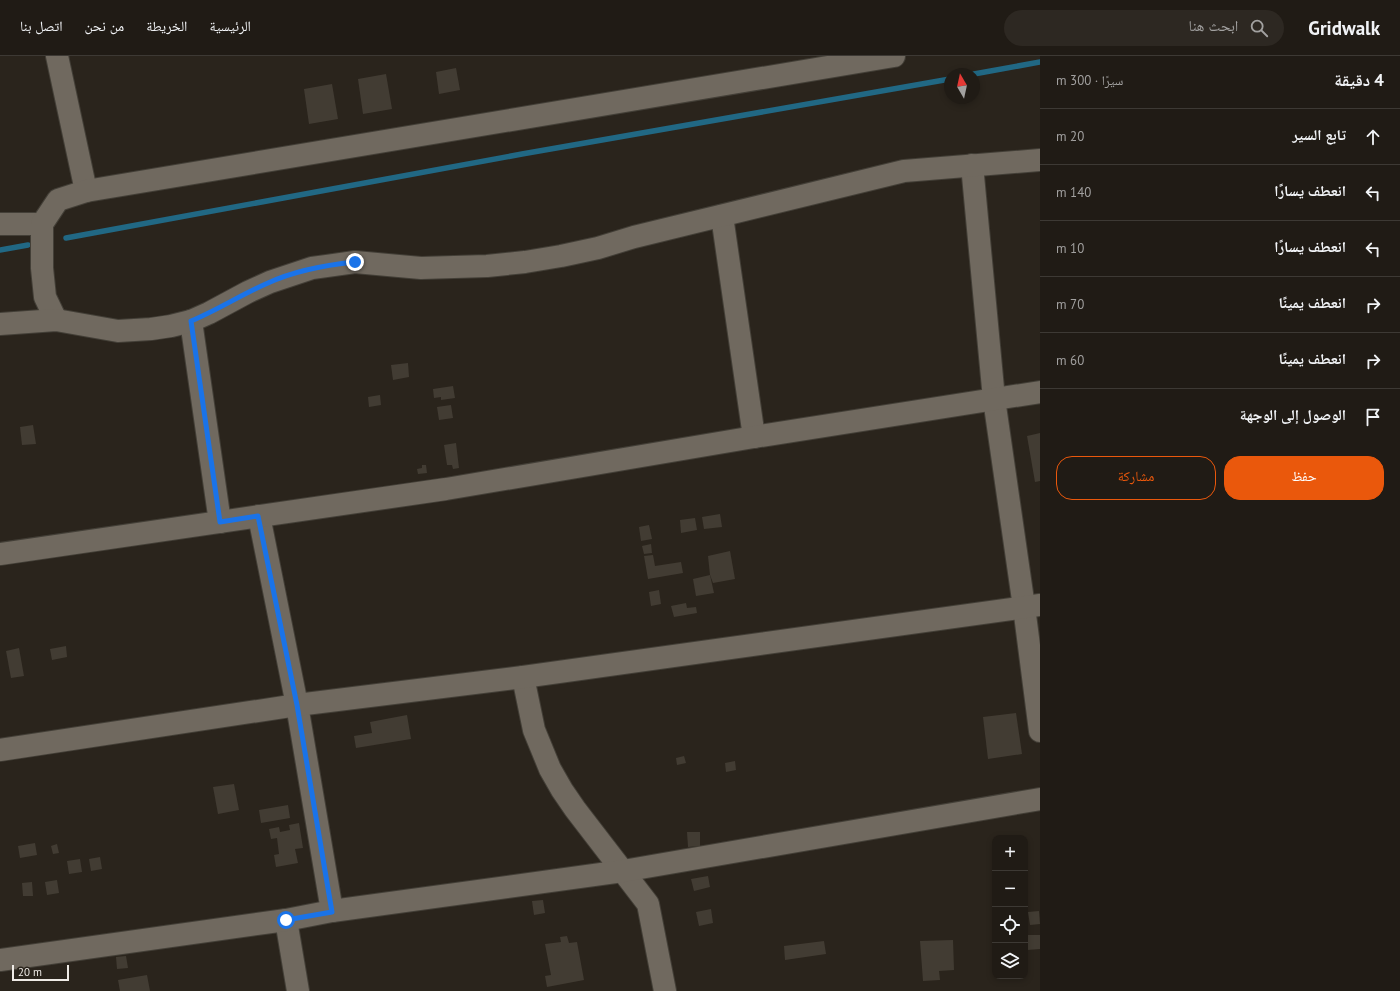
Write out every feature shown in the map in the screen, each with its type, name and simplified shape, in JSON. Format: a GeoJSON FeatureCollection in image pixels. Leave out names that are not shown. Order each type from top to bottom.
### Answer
{"type":"FeatureCollection","features":[{"type":"Feature","properties":{"kind":"street"},"geometry":{"type":"LineString","coordinates":[[57,56],[86,191]]}},
{"type":"Feature","properties":{"kind":"street"},"geometry":{"type":"LineString","coordinates":[[56,320],[44,297],[42,268],[42,224],[58,200],[86,191],[894,56]]}},
{"type":"Feature","properties":{"kind":"street"},"geometry":{"type":"LineString","coordinates":[[0,324],[56,320],[118,331],[171,326],[191,321],[209,313],[270,282],[312,268],[355,262],[421,268],[487,266],[525,262],[598,248],[634,237],[904,171],[1040,160]]}},
{"type":"Feature","properties":{"kind":"street"},"geometry":{"type":"LineString","coordinates":[[972,165],[994,399],[1032,606],[1040,731]]}},
{"type":"Feature","properties":{"kind":"street"},"geometry":{"type":"LineString","coordinates":[[722,216],[754,437]]}},
{"type":"Feature","properties":{"kind":"street"},"geometry":{"type":"LineString","coordinates":[[0,224],[42,224]]}},
{"type":"Feature","properties":{"kind":"street"},"geometry":{"type":"LineString","coordinates":[[191,321],[220,522]]}},
{"type":"Feature","properties":{"kind":"street"},"geometry":{"type":"LineString","coordinates":[[0,554],[446,489],[754,437],[1040,392]]}},
{"type":"Feature","properties":{"kind":"street"},"geometry":{"type":"LineString","coordinates":[[258,516],[297,705],[332,912]]}},
{"type":"Feature","properties":{"kind":"street"},"geometry":{"type":"LineString","coordinates":[[0,750],[297,705],[523,676],[1032,606]]}},
{"type":"Feature","properties":{"kind":"street"},"geometry":{"type":"LineString","coordinates":[[523,676],[534,730],[550,769],[575,809],[648,904],[665,991]]}},
{"type":"Feature","properties":{"kind":"street"},"geometry":{"type":"LineString","coordinates":[[0,960],[623,871],[1040,799]]}},
{"type":"Feature","properties":{"kind":"street"},"geometry":{"type":"LineString","coordinates":[[286,920],[298,991]]}},
{"type":"Feature","properties":{"kind":"building"},"geometry":{"type":"Polygon","coordinates":[[[456,68],[460,90],[439,94],[436,72],[456,68]]]}},
{"type":"Feature","properties":{"kind":"building"},"geometry":{"type":"Polygon","coordinates":[[[386,74],[392,109],[363,114],[358,79],[386,74]]]}},
{"type":"Feature","properties":{"kind":"building"},"geometry":{"type":"Polygon","coordinates":[[[332,84],[338,119],[309,124],[304,89],[332,84]]]}},
{"type":"Feature","properties":{"kind":"building"},"geometry":{"type":"Polygon","coordinates":[[[408,363],[409,377],[393,380],[391,365],[408,363]]]}},
{"type":"Feature","properties":{"kind":"building"},"geometry":{"type":"Polygon","coordinates":[[[453,386],[455,398],[441,400],[441,397],[434,398],[433,389],[453,386]]]}},
{"type":"Feature","properties":{"kind":"building"},"geometry":{"type":"Polygon","coordinates":[[[380,395],[381,405],[369,407],[368,397],[380,395]]]}},
{"type":"Feature","properties":{"kind":"building"},"geometry":{"type":"Polygon","coordinates":[[[451,405],[453,418],[439,420],[437,407],[451,405]]]}},
{"type":"Feature","properties":{"kind":"building"},"geometry":{"type":"Polygon","coordinates":[[[33,425],[36,444],[22,445],[20,427],[33,425]]]}},
{"type":"Feature","properties":{"kind":"building"},"geometry":{"type":"Polygon","coordinates":[[[1040,433],[1040,481],[1035,482],[1027,436],[1040,433]]]}},
{"type":"Feature","properties":{"kind":"building"},"geometry":{"type":"Polygon","coordinates":[[[456,443],[459,468],[453,469],[452,465],[447,465],[444,445],[456,443]]]}},
{"type":"Feature","properties":{"kind":"building"},"geometry":{"type":"Polygon","coordinates":[[[422,465],[426,465],[427,473],[418,474],[417,469],[422,468],[422,465]]]}},
{"type":"Feature","properties":{"kind":"building"},"geometry":{"type":"Polygon","coordinates":[[[720,514],[722,527],[704,529],[702,517],[720,514]]]}},
{"type":"Feature","properties":{"kind":"building"},"geometry":{"type":"Polygon","coordinates":[[[695,518],[697,530],[681,533],[680,520],[695,518]]]}},
{"type":"Feature","properties":{"kind":"building"},"geometry":{"type":"Polygon","coordinates":[[[649,525],[652,539],[641,541],[639,527],[649,525]]]}},
{"type":"Feature","properties":{"kind":"building"},"geometry":{"type":"Polygon","coordinates":[[[651,544],[652,553],[644,554],[642,546],[651,544]]]}},
{"type":"Feature","properties":{"kind":"building"},"geometry":{"type":"Polygon","coordinates":[[[730,551],[735,579],[713,583],[710,575],[708,556],[730,551]]]}},
{"type":"Feature","properties":{"kind":"building"},"geometry":{"type":"Polygon","coordinates":[[[653,555],[655,566],[681,562],[683,573],[648,579],[644,556],[653,555]]]}},
{"type":"Feature","properties":{"kind":"building"},"geometry":{"type":"Polygon","coordinates":[[[710,575],[714,593],[696,596],[693,579],[710,575]]]}},
{"type":"Feature","properties":{"kind":"building"},"geometry":{"type":"Polygon","coordinates":[[[659,590],[661,604],[651,606],[649,592],[659,590]]]}},
{"type":"Feature","properties":{"kind":"building"},"geometry":{"type":"Polygon","coordinates":[[[686,603],[687,608],[696,607],[697,613],[674,617],[671,606],[686,603]]]}},
{"type":"Feature","properties":{"kind":"building"},"geometry":{"type":"Polygon","coordinates":[[[66,646],[67,657],[52,660],[50,649],[66,646]]]}},
{"type":"Feature","properties":{"kind":"building"},"geometry":{"type":"Polygon","coordinates":[[[19,648],[24,676],[11,678],[6,651],[19,648]]]}},
{"type":"Feature","properties":{"kind":"building"},"geometry":{"type":"Polygon","coordinates":[[[1016,713],[1022,754],[988,759],[983,717],[1016,713]]]}},
{"type":"Feature","properties":{"kind":"building"},"geometry":{"type":"Polygon","coordinates":[[[407,715],[411,739],[356,748],[354,736],[372,733],[370,722],[407,715]]]}},
{"type":"Feature","properties":{"kind":"building"},"geometry":{"type":"Polygon","coordinates":[[[684,756],[686,763],[677,765],[676,758],[684,756]]]}},
{"type":"Feature","properties":{"kind":"building"},"geometry":{"type":"Polygon","coordinates":[[[735,761],[736,770],[726,772],[725,763],[735,761]]]}},
{"type":"Feature","properties":{"kind":"building"},"geometry":{"type":"Polygon","coordinates":[[[234,784],[239,810],[218,814],[213,787],[234,784]]]}},
{"type":"Feature","properties":{"kind":"building"},"geometry":{"type":"Polygon","coordinates":[[[288,805],[290,818],[261,823],[259,810],[288,805]]]}},
{"type":"Feature","properties":{"kind":"building"},"geometry":{"type":"Polygon","coordinates":[[[299,823],[303,848],[295,849],[298,863],[276,867],[274,855],[279,854],[277,838],[271,839],[269,829],[279,827],[280,832],[290,830],[289,825],[299,823]]]}},
{"type":"Feature","properties":{"kind":"building"},"geometry":{"type":"Polygon","coordinates":[[[687,832],[700,832],[700,846],[688,847],[687,832]]]}},
{"type":"Feature","properties":{"kind":"building"},"geometry":{"type":"Polygon","coordinates":[[[35,843],[37,855],[20,858],[18,846],[35,843]]]}},
{"type":"Feature","properties":{"kind":"building"},"geometry":{"type":"Polygon","coordinates":[[[57,844],[59,853],[53,854],[51,846],[57,844]]]}},
{"type":"Feature","properties":{"kind":"building"},"geometry":{"type":"Polygon","coordinates":[[[100,857],[102,869],[91,871],[89,859],[100,857]]]}},
{"type":"Feature","properties":{"kind":"building"},"geometry":{"type":"Polygon","coordinates":[[[80,859],[82,872],[69,874],[67,861],[80,859]]]}},
{"type":"Feature","properties":{"kind":"building"},"geometry":{"type":"Polygon","coordinates":[[[708,876],[710,887],[694,891],[691,879],[708,876]]]}},
{"type":"Feature","properties":{"kind":"building"},"geometry":{"type":"Polygon","coordinates":[[[57,880],[59,893],[47,895],[45,882],[57,880]]]}},
{"type":"Feature","properties":{"kind":"building"},"geometry":{"type":"Polygon","coordinates":[[[32,882],[33,896],[23,896],[22,883],[32,882]]]}},
{"type":"Feature","properties":{"kind":"building"},"geometry":{"type":"Polygon","coordinates":[[[543,900],[545,913],[534,915],[532,901],[543,900]]]}},
{"type":"Feature","properties":{"kind":"building"},"geometry":{"type":"Polygon","coordinates":[[[711,909],[713,923],[699,926],[696,912],[711,909]]]}},
{"type":"Feature","properties":{"kind":"building"},"geometry":{"type":"Polygon","coordinates":[[[1039,911],[1040,924],[1030,925],[1028,912],[1039,911]]]}},
{"type":"Feature","properties":{"kind":"building"},"geometry":{"type":"Polygon","coordinates":[[[1028,935],[1040,935],[1040,949],[1028,950],[1028,935]]]}},
{"type":"Feature","properties":{"kind":"building"},"geometry":{"type":"Polygon","coordinates":[[[567,936],[569,943],[577,942],[584,980],[547,987],[545,976],[551,975],[545,944],[561,942],[560,937],[567,936]]]}},
{"type":"Feature","properties":{"kind":"building"},"geometry":{"type":"Polygon","coordinates":[[[953,940],[954,970],[939,971],[940,980],[923,981],[920,941],[953,940]]]}},
{"type":"Feature","properties":{"kind":"building"},"geometry":{"type":"Polygon","coordinates":[[[824,941],[826,954],[785,960],[784,946],[824,941]]]}},
{"type":"Feature","properties":{"kind":"building"},"geometry":{"type":"Polygon","coordinates":[[[126,956],[128,968],[117,969],[116,957],[126,956]]]}},
{"type":"Feature","properties":{"kind":"building"},"geometry":{"type":"Polygon","coordinates":[[[147,975],[150,991],[120,991],[118,980],[147,975]]]}},
{"type":"Feature","properties":{"kind":"waterway"},"geometry":{"type":"LineString","coordinates":[[980,73],[1040,62]]}},
{"type":"Feature","properties":{"kind":"waterway"},"geometry":{"type":"LineString","coordinates":[[66,238],[522,154],[944,80]]}},
{"type":"Feature","properties":{"kind":"waterway"},"geometry":{"type":"LineString","coordinates":[[0,250],[28,245]]}},
{"type":"Feature","properties":{"kind":"route"},"geometry":{"type":"LineString","coordinates":[[286,920],[332,912],[297,705],[258,516],[220,522],[191,321],[248,292],[291,274],[312,268],[355,262]]}}]}
